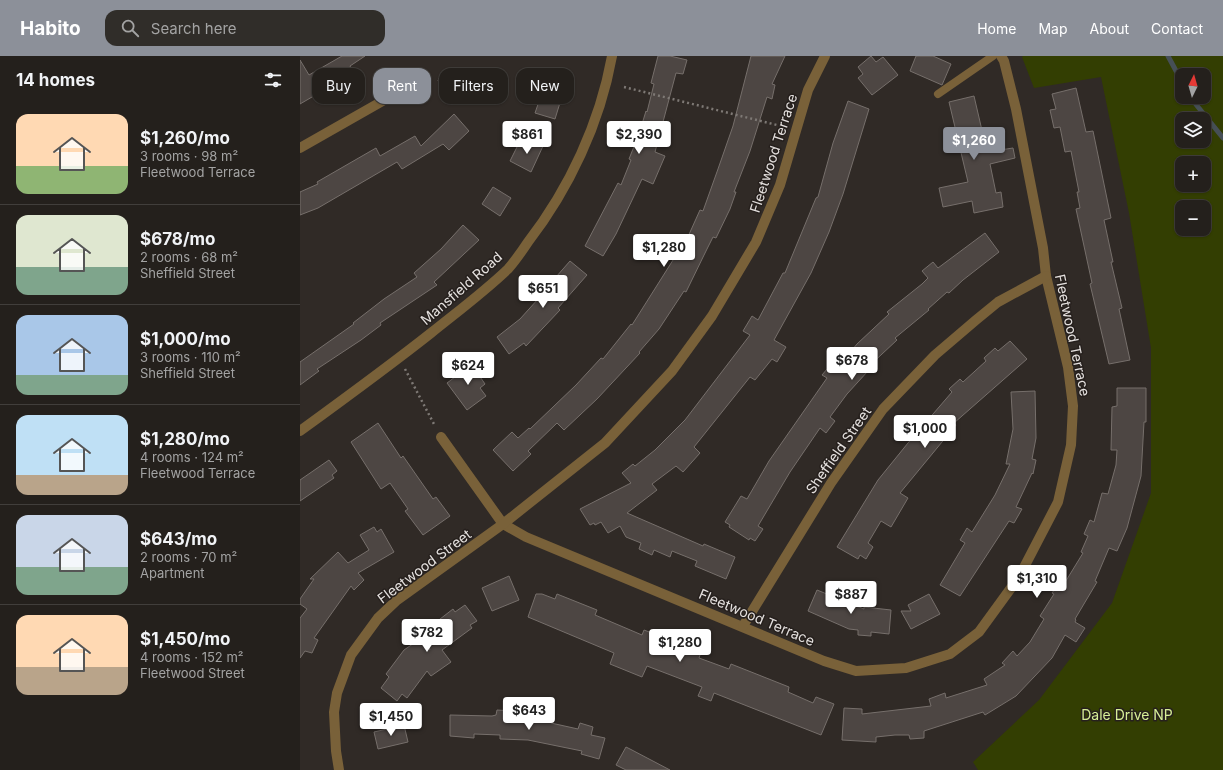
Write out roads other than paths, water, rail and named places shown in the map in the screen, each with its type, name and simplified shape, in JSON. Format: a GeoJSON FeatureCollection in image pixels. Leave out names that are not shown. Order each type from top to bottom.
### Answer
{"type":"FeatureCollection","features":[{"type":"Feature","properties":{"kind":"street","name":"Mansfield Road"},"geometry":{"type":"LineString","coordinates":[[300,431],[399,358],[473,300],[509,268],[543,223],[571,175],[595,118],[608,79],[612,56]]}},
{"type":"Feature","properties":{"kind":"street","name":"Fleetwood Terrace"},"geometry":{"type":"LineString","coordinates":[[825,56],[808,90],[780,185],[756,242],[712,316],[672,371],[605,443],[503,524],[526,537],[824,661],[856,671],[906,668],[913,666],[950,654],[979,632],[1019,577],[1058,502],[1072,445],[1073,406],[1068,367],[1046,276],[1043,248],[1016,108],[1001,56]]}},
{"type":"Feature","properties":{"kind":"street"},"geometry":{"type":"LineString","coordinates":[[300,148],[377,104]]}},
{"type":"Feature","properties":{"kind":"street","name":"Sheffield Street"},"geometry":{"type":"LineString","coordinates":[[743,626],[831,482],[884,409],[935,355],[976,320],[998,302],[1046,276]]}},
{"type":"Feature","properties":{"kind":"street"},"geometry":{"type":"LineString","coordinates":[[441,437],[503,524]]}},
{"type":"Feature","properties":{"kind":"street","name":"Fleetwood Street"},"geometry":{"type":"LineString","coordinates":[[339,770],[336,752],[334,712],[338,693],[351,655],[378,618],[396,601],[503,524]]}},
{"type":"Feature","properties":{"kind":"lane"},"geometry":{"type":"LineString","coordinates":[[938,94],[993,56]]}},
{"type":"Feature","properties":{"kind":"waterway"},"geometry":{"type":"LineString","coordinates":[[1168,56],[1175,69]]}},
{"type":"Feature","properties":{"kind":"waterway"},"geometry":{"type":"LineString","coordinates":[[1196,104],[1223,138]]}},
{"type":"Feature","properties":{"kind":"park label","name":"Dale Drive NP"},"geometry":{"type":"Point","coordinates":[1127,714]}}]}
